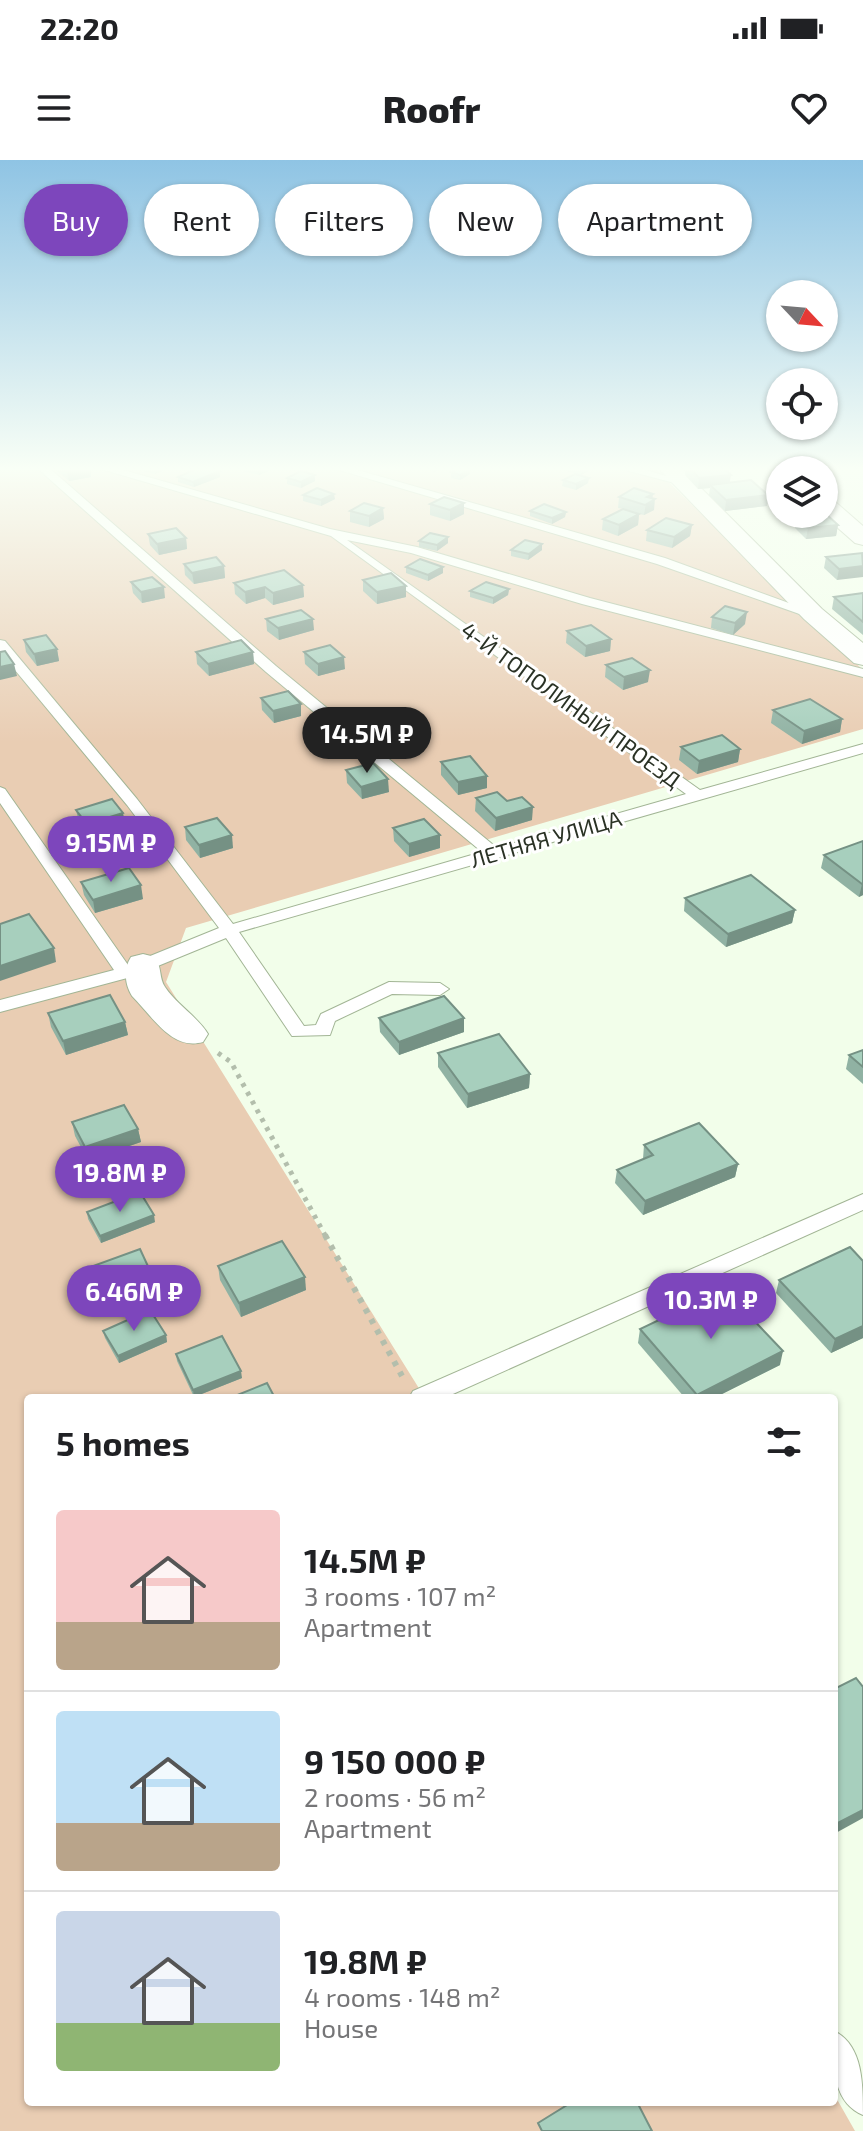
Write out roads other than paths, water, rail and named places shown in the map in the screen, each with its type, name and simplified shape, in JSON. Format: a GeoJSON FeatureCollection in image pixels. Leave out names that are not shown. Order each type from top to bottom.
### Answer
{"type":"FeatureCollection","features":[{"type":"Feature","properties":{"kind":"street"},"geometry":{"type":"LineString","coordinates":[[758,559],[813,614],[863,657]]}},
{"type":"Feature","properties":{"kind":"street"},"geometry":{"type":"LineString","coordinates":[[134,969],[145,988],[190,1034]]}},
{"type":"Feature","properties":{"kind":"lane"},"geometry":{"type":"LineString","coordinates":[[146,559],[271,669],[494,854]]}},
{"type":"Feature","properties":{"kind":"lane","name":"4-Й ТОПОЛИНЫЙ ПРОЕЗД"},"geometry":{"type":"LineString","coordinates":[[366,559],[697,795]]}},
{"type":"Feature","properties":{"kind":"lane"},"geometry":{"type":"LineString","coordinates":[[443,559],[586,601],[863,673]]}},
{"type":"Feature","properties":{"kind":"lane"},"geometry":{"type":"LineString","coordinates":[[654,559],[813,614]]}},
{"type":"Feature","properties":{"kind":"lane"},"geometry":{"type":"LineString","coordinates":[[0,644],[132,802],[229,930],[299,1032],[323,1031],[327,1018],[389,988],[440,989]]}},
{"type":"Feature","properties":{"kind":"lane","name":"ЛЕТНЯЯ УЛИЦА"},"geometry":{"type":"LineString","coordinates":[[0,1006],[134,969],[229,930],[863,748]]}},
{"type":"Feature","properties":{"kind":"lane"},"geometry":{"type":"LineString","coordinates":[[0,792],[134,969]]}},
{"type":"Feature","properties":{"kind":"lane"},"geometry":{"type":"LineString","coordinates":[[414,1391],[863,1201]]}},
{"type":"Feature","properties":{"kind":"lane"},"geometry":{"type":"LineString","coordinates":[[838,2054],[863,2098]]}}]}
